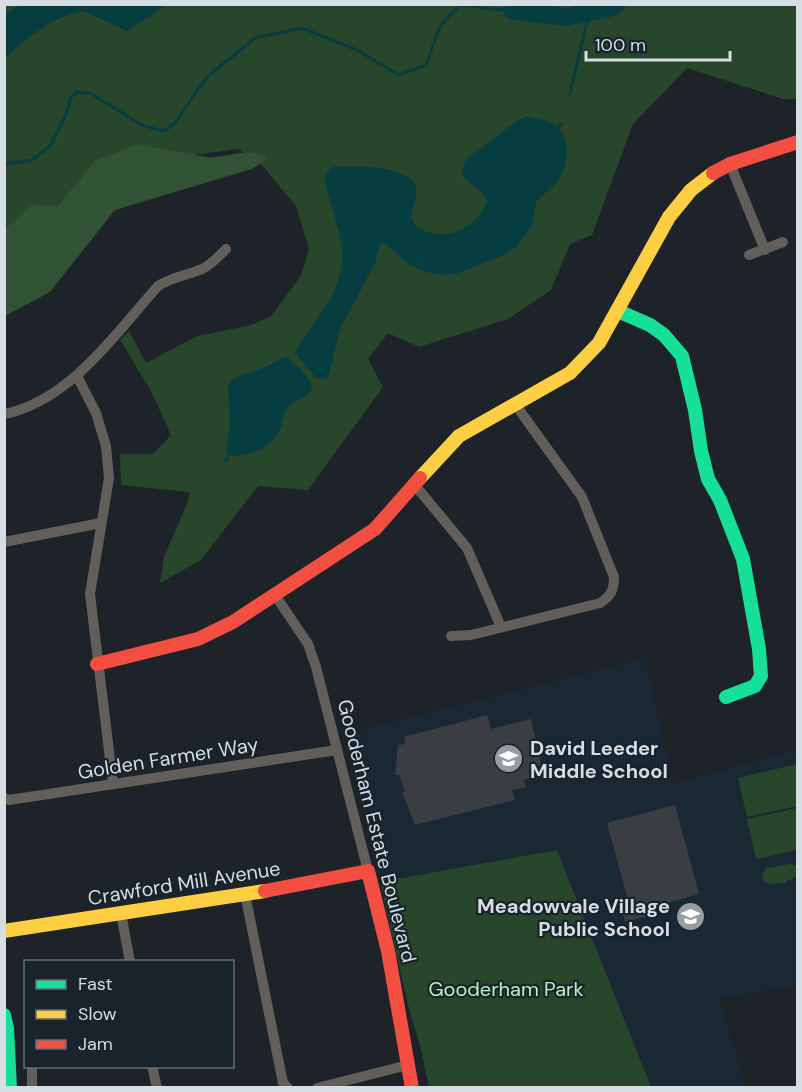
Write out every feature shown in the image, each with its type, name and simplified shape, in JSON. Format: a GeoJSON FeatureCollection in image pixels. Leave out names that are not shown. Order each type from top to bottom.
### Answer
{"type":"FeatureCollection","features":[{"type":"Feature","properties":{"kind":"street"},"geometry":{"type":"LineString","coordinates":[[97,664],[198,639],[233,622],[375,529],[436,458],[459,435],[570,372],[599,343],[672,212],[691,190],[708,176],[730,164],[798,142]]}},
{"type":"Feature","properties":{"kind":"street"},"geometry":{"type":"LineString","coordinates":[[730,164],[765,250]]}},
{"type":"Feature","properties":{"kind":"street"},"geometry":{"type":"LineString","coordinates":[[749,255],[783,242]]}},
{"type":"Feature","properties":{"kind":"street"},"geometry":{"type":"LineString","coordinates":[[4,414],[15,412],[45,397],[77,376],[158,286],[171,278],[201,269],[226,249]]}},
{"type":"Feature","properties":{"kind":"street"},"geometry":{"type":"LineString","coordinates":[[618,311],[650,325],[664,335],[682,356],[708,479],[720,500],[743,560],[762,676],[755,686],[726,697]]}},
{"type":"Feature","properties":{"kind":"street"},"geometry":{"type":"LineString","coordinates":[[77,376],[96,413],[106,446],[109,478],[90,594],[113,784]]}},
{"type":"Feature","properties":{"kind":"street"},"geometry":{"type":"LineString","coordinates":[[451,636],[471,635],[600,603],[609,597],[614,587],[614,577],[582,497],[515,404]]}},
{"type":"Feature","properties":{"kind":"street"},"geometry":{"type":"LineString","coordinates":[[414,484],[467,548],[501,627]]}},
{"type":"Feature","properties":{"kind":"street"},"geometry":{"type":"LineString","coordinates":[[4,542],[100,523]]}},
{"type":"Feature","properties":{"kind":"street","name":"Gooderham Estate Boulevard"},"geometry":{"type":"LineString","coordinates":[[275,595],[308,644],[316,666],[388,951],[412,1088]]}},
{"type":"Feature","properties":{"kind":"street","name":"Golden Farmer Way"},"geometry":{"type":"LineString","coordinates":[[4,798],[9,800],[336,750]]}},
{"type":"Feature","properties":{"kind":"street","name":"Crawford Mill Avenue"},"geometry":{"type":"LineString","coordinates":[[4,931],[245,894],[368,871]]}},
{"type":"Feature","properties":{"kind":"street"},"geometry":{"type":"LineString","coordinates":[[245,894],[283,1083],[288,1088]]}},
{"type":"Feature","properties":{"kind":"street"},"geometry":{"type":"LineString","coordinates":[[121,913],[130,960]]}},
{"type":"Feature","properties":{"kind":"street"},"geometry":{"type":"LineString","coordinates":[[4,1015],[7,1028],[10,1088]]}},
{"type":"Feature","properties":{"kind":"street"},"geometry":{"type":"LineString","coordinates":[[317,1088],[408,1065]]}},
{"type":"Feature","properties":{"kind":"street"},"geometry":{"type":"LineString","coordinates":[[32,1068],[32,1088]]}},
{"type":"Feature","properties":{"kind":"street"},"geometry":{"type":"LineString","coordinates":[[152,1068],[157,1088]]}},
{"type":"Feature","properties":{"kind":"shaded area"},"geometry":{"type":"Polygon","coordinates":[[[645,659],[673,784],[797,750],[797,985],[719,999],[746,1087],[651,1087],[557,850],[380,882],[344,734],[645,659]]]}},
{"type":"Feature","properties":{"kind":"green space"},"geometry":{"type":"Polygon","coordinates":[[[5,5],[797,5],[797,99],[783,99],[687,68],[633,124],[592,235],[570,244],[551,290],[508,319],[419,347],[388,333],[368,359],[383,387],[308,490],[258,486],[201,560],[160,583],[164,557],[188,502],[189,492],[121,485],[120,454],[153,454],[171,435],[152,393],[120,340],[129,331],[146,363],[197,336],[252,325],[271,316],[301,276],[309,249],[296,206],[260,163],[238,149],[166,159],[5,308],[5,5]]]}},
{"type":"Feature","properties":{"kind":"green space"},"geometry":{"type":"Polygon","coordinates":[[[137,144],[207,157],[244,152],[268,158],[252,169],[115,210],[50,292],[5,316],[5,229],[32,205],[58,206],[95,161],[137,144]]]}},
{"type":"Feature","properties":{"kind":"green space"},"geometry":{"type":"Polygon","coordinates":[[[797,764],[797,806],[747,817],[738,778],[797,764]]]}},
{"type":"Feature","properties":{"kind":"green space"},"geometry":{"type":"Polygon","coordinates":[[[797,808],[797,850],[756,859],[747,819],[797,808]]]}},
{"type":"Feature","properties":{"kind":"green space","name":"Gooderham Park"},"geometry":{"type":"Polygon","coordinates":[[[557,850],[651,1087],[429,1087],[380,882],[557,850]]]}},
{"type":"Feature","properties":{"kind":"green space"},"geometry":{"type":"Polygon","coordinates":[[[791,864],[797,867],[797,875],[793,879],[786,883],[764,882],[762,874],[766,868],[791,864]]]}},
{"type":"Feature","properties":{"kind":"water"},"geometry":{"type":"Polygon","coordinates":[[[20,4],[167,5],[127,31],[83,11],[50,23],[7,57],[5,55],[5,15],[20,4]]]}},
{"type":"Feature","properties":{"kind":"water"},"geometry":{"type":"Polygon","coordinates":[[[528,116],[555,124],[562,132],[567,148],[565,168],[557,182],[536,202],[532,226],[516,247],[502,256],[458,273],[443,275],[426,272],[409,264],[383,242],[380,244],[375,263],[340,329],[328,378],[316,378],[295,352],[328,303],[342,262],[342,248],[324,176],[333,167],[373,167],[401,174],[415,185],[413,223],[420,229],[432,233],[455,233],[477,218],[487,201],[482,193],[461,174],[467,159],[518,120],[528,116]]]}},
{"type":"Feature","properties":{"kind":"water"},"geometry":{"type":"Polygon","coordinates":[[[286,356],[302,371],[312,385],[311,391],[287,408],[275,437],[265,447],[232,456],[226,451],[230,424],[228,386],[232,379],[265,367],[286,356]]]}},
{"type":"Feature","properties":{"kind":"building"},"geometry":{"type":"Polygon","coordinates":[[[487,715],[491,729],[531,719],[543,774],[524,780],[526,787],[512,790],[515,800],[415,825],[402,793],[405,792],[399,775],[395,775],[398,745],[405,744],[404,737],[487,715]]]}},
{"type":"Feature","properties":{"kind":"building"},"geometry":{"type":"Polygon","coordinates":[[[675,805],[699,894],[657,906],[659,913],[625,922],[623,913],[631,911],[607,823],[675,805]]]}},
{"type":"Feature","properties":{"kind":"waterway"},"geometry":{"type":"LineString","coordinates":[[513,11],[567,17],[613,7],[617,4]]}},
{"type":"Feature","properties":{"kind":"waterway"},"geometry":{"type":"LineString","coordinates":[[4,164],[32,160],[50,146],[65,117],[71,97],[77,92],[90,93],[140,124],[161,131],[167,129],[175,123],[206,78],[255,38],[302,28],[357,50],[399,75],[426,65],[440,26],[460,5],[513,11]]}},
{"type":"Feature","properties":{"kind":"waterway"},"geometry":{"type":"LineString","coordinates":[[570,94],[589,13]]}},
{"type":"Feature","properties":{"kind":"waterway"},"geometry":{"type":"LineString","coordinates":[[557,131],[561,124]]}},
{"type":"Feature","properties":{"kind":"waterway"},"geometry":{"type":"LineString","coordinates":[[225,461],[231,453]]}},
{"type":"Feature","properties":{"kind":"traffic: fast"},"geometry":{"type":"LineString","coordinates":[[618,311],[650,325],[664,335],[682,356],[708,479],[720,500],[743,559],[759,649],[761,676],[755,686],[726,697]]}},
{"type":"Feature","properties":{"kind":"traffic: fast"},"geometry":{"type":"LineString","coordinates":[[4,1015],[7,1028],[10,1088]]}},
{"type":"Feature","properties":{"kind":"traffic: slow"},"geometry":{"type":"LineString","coordinates":[[420,478],[459,436],[570,373],[599,343],[669,217],[691,190],[713,173]]}},
{"type":"Feature","properties":{"kind":"traffic: slow"},"geometry":{"type":"LineString","coordinates":[[4,931],[265,891]]}},
{"type":"Feature","properties":{"kind":"traffic: jam"},"geometry":{"type":"LineString","coordinates":[[713,173],[730,164],[798,142]]}},
{"type":"Feature","properties":{"kind":"traffic: jam"},"geometry":{"type":"LineString","coordinates":[[97,664],[198,639],[233,622],[375,529],[420,478]]}},
{"type":"Feature","properties":{"kind":"traffic: jam"},"geometry":{"type":"LineString","coordinates":[[265,891],[368,871],[388,951],[412,1088]]}},
{"type":"Feature","properties":{"kind":"place","name":"David Leeder Middle School"},"geometry":{"type":"Point","coordinates":[509,759]}},
{"type":"Feature","properties":{"kind":"place","name":"Meadowvale Village Public School"},"geometry":{"type":"Point","coordinates":[691,917]}}]}
